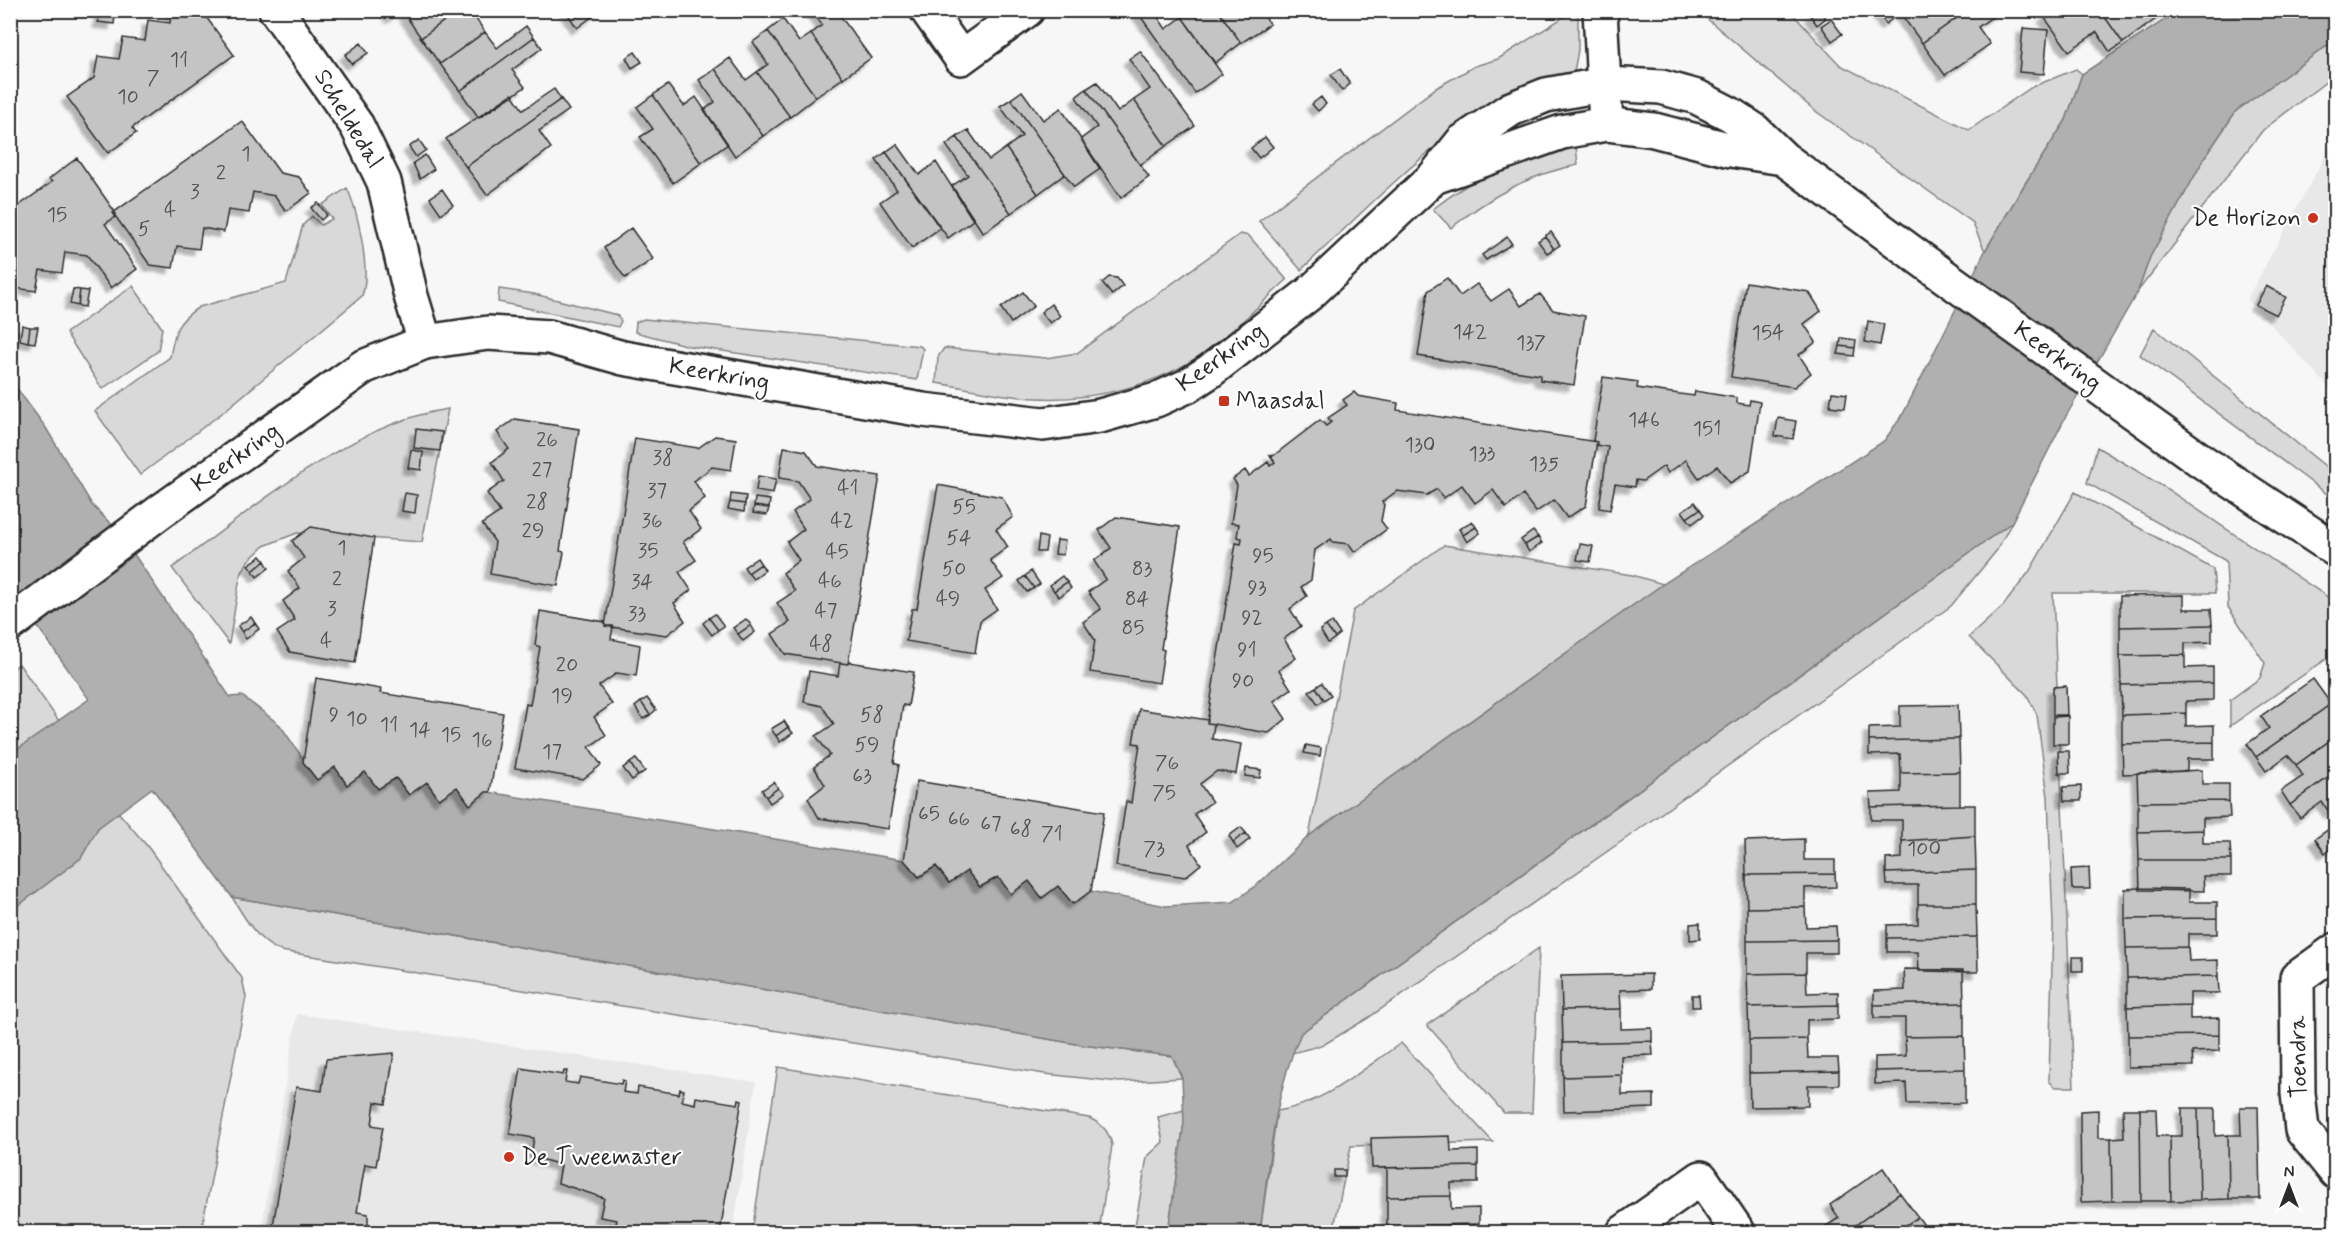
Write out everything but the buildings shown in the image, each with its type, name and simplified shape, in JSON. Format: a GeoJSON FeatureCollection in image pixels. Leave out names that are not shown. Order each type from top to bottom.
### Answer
{"type":"FeatureCollection","features":[{"type":"Feature","properties":{"kind":"street","name":"Scheldedal"},"geometry":{"type":"LineString","coordinates":[[276,10],[357,126],[384,182],[411,296],[425,342]]}},
{"type":"Feature","properties":{"kind":"street"},"geometry":{"type":"LineString","coordinates":[[927,10],[961,58],[1027,10]]}},
{"type":"Feature","properties":{"kind":"street"},"geometry":{"type":"LineString","coordinates":[[1600,10],[1606,84],[1606,124]]}},
{"type":"Feature","properties":{"kind":"street","name":"Keerkring"},"geometry":{"type":"LineString","coordinates":[[10,624],[161,511],[363,367],[425,342],[488,333],[549,338],[623,358],[922,410],[1043,424],[1100,416],[1156,400],[1187,386],[1210,371],[1309,294],[1434,177],[1462,141],[1511,109],[1546,95],[1606,84],[1662,87],[1697,98],[1746,124],[1783,158],[1944,276],[2123,405],[2336,550]]}},
{"type":"Feature","properties":{"kind":"street","name":"Keerkring"},"geometry":{"type":"LineString","coordinates":[[1434,177],[1562,132],[1606,124],[1654,130],[1731,150],[1783,158]]}},
{"type":"Feature","properties":{"kind":"street","name":"Toendra"},"geometry":{"type":"LineString","coordinates":[[2336,950],[2297,978],[2297,989],[2298,1093],[2302,1130],[2336,1172]]}},
{"type":"Feature","properties":{"kind":"street"},"geometry":{"type":"LineString","coordinates":[[1624,1233],[1701,1178],[1738,1233]]}},
{"type":"Feature","properties":{"kind":"shaded area"},"geometry":{"type":"Polygon","coordinates":[[[1573,11],[1578,11],[1578,50],[1574,72],[1536,84],[1499,102],[1463,126],[1394,183],[1301,270],[1259,221],[1436,88],[1475,66],[1498,59],[1573,11]]]}},
{"type":"Feature","properties":{"kind":"shaded area"},"geometry":{"type":"Polygon","coordinates":[[[1698,11],[1790,11],[1840,65],[1969,130],[2032,87],[2076,69],[2082,74],[2066,120],[1985,251],[1972,222],[1814,110],[1698,11]]]}},
{"type":"Feature","properties":{"kind":"shaded area"},"geometry":{"type":"Polygon","coordinates":[[[2178,11],[2335,11],[2335,40],[2236,111],[2205,157],[2150,257],[2138,291],[2065,418],[2012,522],[1301,1033],[1278,1106],[1260,1232],[1168,1232],[1184,1123],[1182,1078],[1172,1056],[1082,1045],[232,897],[152,788],[98,828],[81,858],[11,911],[11,754],[89,699],[11,589],[10,379],[46,428],[92,505],[119,532],[230,697],[242,696],[280,725],[317,779],[335,767],[347,785],[365,772],[396,778],[409,794],[427,782],[439,799],[457,787],[904,860],[919,877],[936,866],[949,883],[967,871],[980,887],[998,877],[1011,893],[1029,881],[1042,898],[1058,886],[1073,904],[1090,891],[1166,906],[1233,902],[1257,885],[1309,836],[1663,584],[1884,441],[1903,414],[1985,251],[2066,120],[2082,74],[2178,11]]]}},
{"type":"Feature","properties":{"kind":"shaded area"},"geometry":{"type":"Polygon","coordinates":[[[2335,40],[2335,75],[2263,130],[2138,291],[2150,257],[2205,157],[2236,111],[2335,40]]]}},
{"type":"Feature","properties":{"kind":"shaded area","name":"De Horizon"},"geometry":{"type":"Polygon","coordinates":[[[2335,138],[2335,394],[2247,299],[2335,138]]]}},
{"type":"Feature","properties":{"kind":"shaded area"},"geometry":{"type":"Polygon","coordinates":[[[1576,146],[1578,165],[1543,174],[1510,188],[1480,206],[1451,228],[1433,209],[1467,185],[1500,168],[1536,155],[1576,146]]]}},
{"type":"Feature","properties":{"kind":"shaded area"},"geometry":{"type":"Polygon","coordinates":[[[347,188],[362,242],[365,272],[362,296],[222,413],[140,475],[95,411],[170,357],[173,340],[181,322],[199,307],[286,283],[303,225],[312,216],[321,225],[332,219],[322,205],[347,188]]]}},
{"type":"Feature","properties":{"kind":"shaded area"},"geometry":{"type":"Polygon","coordinates":[[[1240,234],[1249,236],[1287,280],[1216,344],[1166,374],[1102,394],[1058,398],[1011,396],[936,383],[938,357],[944,348],[1046,358],[1077,353],[1240,234]]]}},
{"type":"Feature","properties":{"kind":"shaded area"},"geometry":{"type":"Polygon","coordinates":[[[133,286],[162,328],[158,351],[102,389],[66,333],[133,286]]]}},
{"type":"Feature","properties":{"kind":"shaded area"},"geometry":{"type":"Polygon","coordinates":[[[499,289],[534,294],[617,315],[621,321],[618,327],[498,302],[499,289]]]}},
{"type":"Feature","properties":{"kind":"shaded area"},"geometry":{"type":"Polygon","coordinates":[[[644,319],[920,346],[923,349],[917,380],[689,346],[635,332],[636,322],[644,319]]]}},
{"type":"Feature","properties":{"kind":"shaded area"},"geometry":{"type":"Polygon","coordinates":[[[2154,328],[2335,474],[2335,500],[2140,355],[2154,328]]]}},
{"type":"Feature","properties":{"kind":"shaded area"},"geometry":{"type":"Polygon","coordinates":[[[448,409],[422,542],[297,533],[264,546],[248,561],[240,577],[229,644],[172,568],[269,496],[339,450],[411,417],[448,409]]]}},
{"type":"Feature","properties":{"kind":"shaded area"},"geometry":{"type":"Polygon","coordinates":[[[2097,447],[2164,487],[2335,602],[2335,653],[2230,726],[2230,700],[2260,678],[2265,663],[2228,607],[2226,561],[2087,483],[2097,447]]]}},
{"type":"Feature","properties":{"kind":"shaded area"},"geometry":{"type":"Polygon","coordinates":[[[2075,492],[2213,569],[2215,593],[2053,593],[2074,1087],[2055,1087],[2049,1081],[2053,925],[2048,797],[2037,715],[2027,695],[1969,637],[2003,606],[2029,572],[2075,492]]]}},
{"type":"Feature","properties":{"kind":"shaded area"},"geometry":{"type":"Polygon","coordinates":[[[2012,522],[1997,550],[1951,606],[1638,830],[1368,1018],[1323,1045],[1292,1053],[1301,1033],[2012,522]]]}},
{"type":"Feature","properties":{"kind":"shaded area"},"geometry":{"type":"Polygon","coordinates":[[[1444,545],[1632,575],[1663,584],[1309,836],[1353,611],[1444,545]]]}},
{"type":"Feature","properties":{"kind":"shaded area"},"geometry":{"type":"Polygon","coordinates":[[[19,664],[59,721],[11,754],[11,670],[19,664]]]}},
{"type":"Feature","properties":{"kind":"shaded area"},"geometry":{"type":"Polygon","coordinates":[[[118,812],[148,847],[242,978],[246,997],[201,1232],[11,1232],[11,911],[81,858],[98,828],[118,812]]]}},
{"type":"Feature","properties":{"kind":"shaded area"},"geometry":{"type":"Polygon","coordinates":[[[232,897],[1082,1045],[1172,1056],[1182,1078],[1120,1082],[1045,1074],[281,951],[259,936],[232,897]]]}},
{"type":"Feature","properties":{"kind":"shaded area"},"geometry":{"type":"Polygon","coordinates":[[[1539,948],[1532,1113],[1504,1113],[1427,1025],[1539,948]]]}},
{"type":"Feature","properties":{"kind":"shaded area","name":"De Tweemaster"},"geometry":{"type":"Polygon","coordinates":[[[297,1014],[756,1082],[733,1232],[261,1232],[297,1014]]]}},
{"type":"Feature","properties":{"kind":"shaded area"},"geometry":{"type":"Polygon","coordinates":[[[1401,1043],[1493,1142],[1351,1146],[1333,1232],[1260,1232],[1277,1111],[1310,1102],[1326,1094],[1401,1043]]]}},
{"type":"Feature","properties":{"kind":"shaded area"},"geometry":{"type":"Polygon","coordinates":[[[778,1067],[1094,1120],[1107,1132],[1112,1145],[1099,1232],[752,1232],[778,1067]]]}},
{"type":"Feature","properties":{"kind":"shaded area"},"geometry":{"type":"Polygon","coordinates":[[[1184,1110],[1168,1232],[1134,1232],[1147,1157],[1163,1142],[1158,1117],[1184,1110]]]}},
{"type":"Feature","properties":{"kind":"place","name":"De Horizon"},"geometry":{"type":"Point","coordinates":[2313,218]}},
{"type":"Feature","properties":{"kind":"place","name":"Maasdal"},"geometry":{"type":"Point","coordinates":[1224,401]}},
{"type":"Feature","properties":{"kind":"place","name":"De Tweemaster"},"geometry":{"type":"Point","coordinates":[509,1157]}}]}
